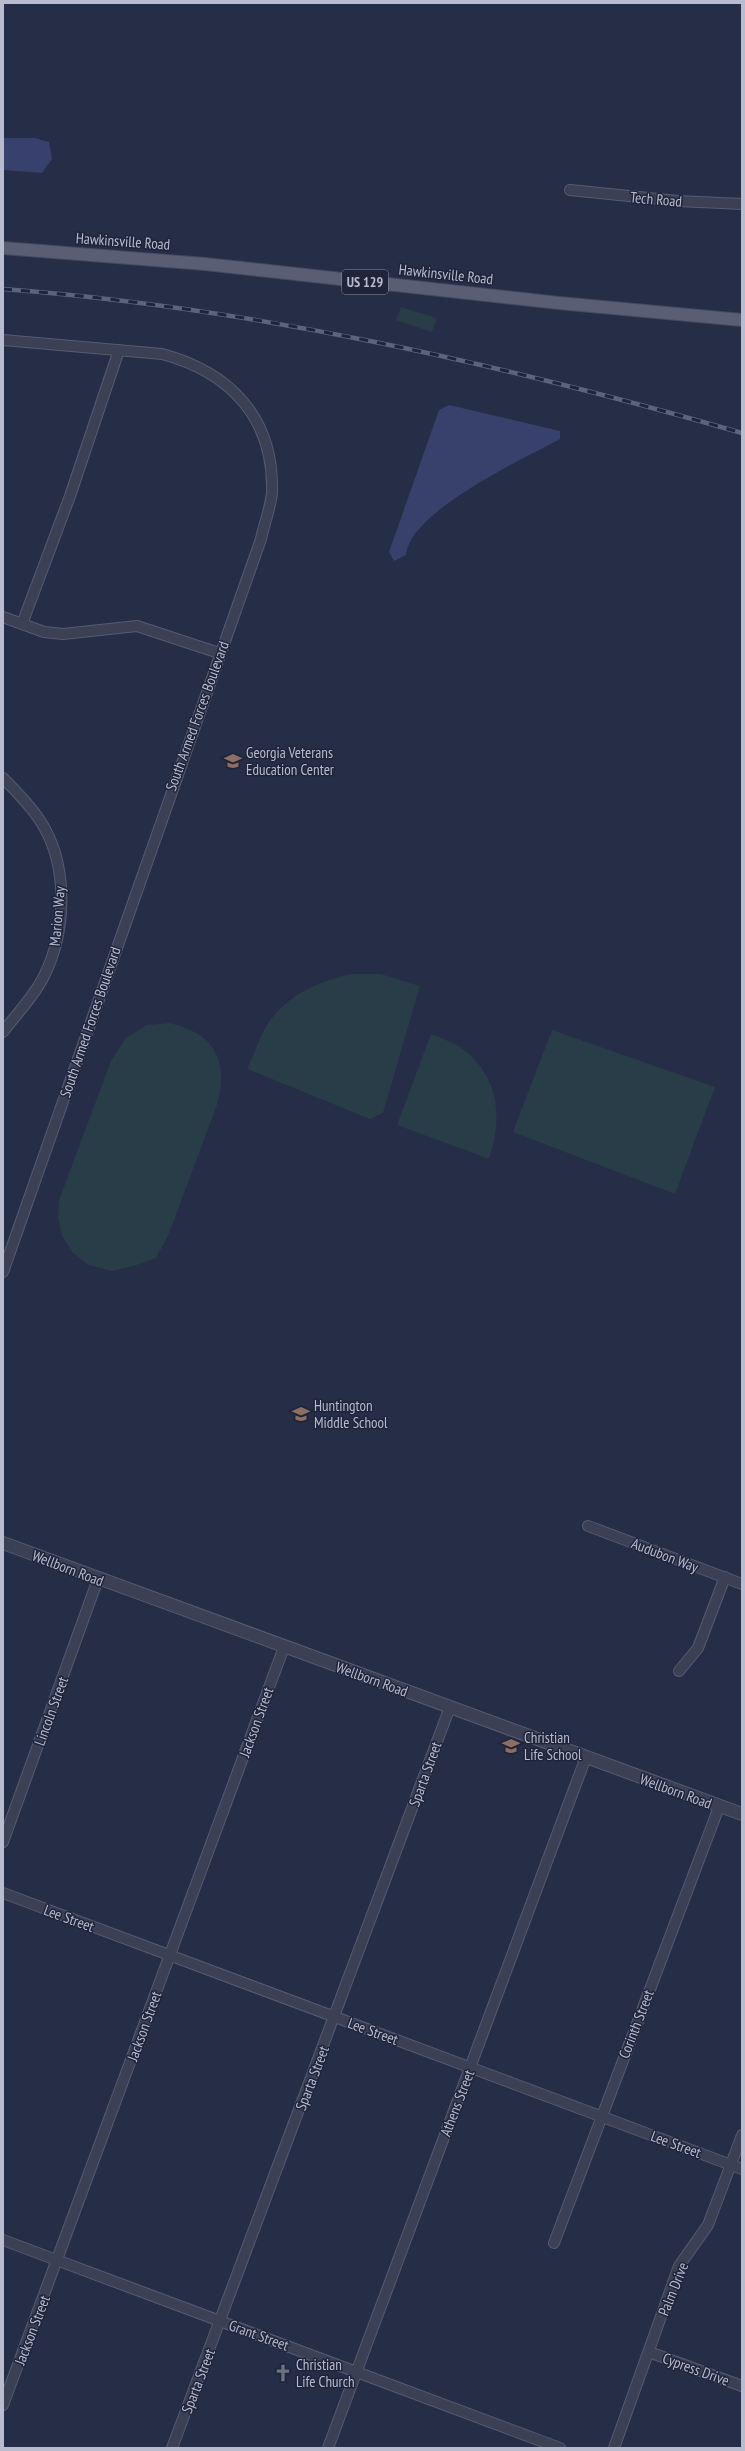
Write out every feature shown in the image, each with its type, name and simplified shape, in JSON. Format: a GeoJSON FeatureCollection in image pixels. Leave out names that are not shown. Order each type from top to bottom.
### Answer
{"type":"FeatureCollection","features":[{"type":"Feature","properties":{"kind":"main road","name":"Hawkinsville Road"},"geometry":{"type":"LineString","coordinates":[[3,248],[205,264],[559,303],[742,320]]}},
{"type":"Feature","properties":{"kind":"street","name":"Tech Road"},"geometry":{"type":"LineString","coordinates":[[570,190],[678,201],[742,204]]}},
{"type":"Feature","properties":{"kind":"street","name":"South Armed Forces Boulevard"},"geometry":{"type":"LineString","coordinates":[[3,340],[162,354],[187,361],[207,370],[232,389],[253,414],[263,437],[269,461],[272,493],[261,539],[219,653],[3,1272]]}},
{"type":"Feature","properties":{"kind":"street"},"geometry":{"type":"LineString","coordinates":[[22,624],[70,496],[119,350]]}},
{"type":"Feature","properties":{"kind":"street"},"geometry":{"type":"LineString","coordinates":[[3,617],[44,632],[63,634],[137,626],[219,653]]}},
{"type":"Feature","properties":{"kind":"street","name":"Marion Way"},"geometry":{"type":"LineString","coordinates":[[3,778],[40,820],[56,860],[61,892],[55,946],[44,976],[34,994],[3,1032]]}},
{"type":"Feature","properties":{"kind":"street","name":"Audubon Way"},"geometry":{"type":"LineString","coordinates":[[588,1526],[742,1584]]}},
{"type":"Feature","properties":{"kind":"street","name":"Wellborn Road"},"geometry":{"type":"LineString","coordinates":[[3,1543],[742,1814]]}},
{"type":"Feature","properties":{"kind":"street"},"geometry":{"type":"LineString","coordinates":[[679,1671],[698,1648],[725,1577]]}},
{"type":"Feature","properties":{"kind":"street","name":"Lincoln Street"},"geometry":{"type":"LineString","coordinates":[[3,1842],[98,1579]]}},
{"type":"Feature","properties":{"kind":"street","name":"Jackson Street"},"geometry":{"type":"LineString","coordinates":[[3,2405],[284,1647]]}},
{"type":"Feature","properties":{"kind":"street","name":"Sparta Street"},"geometry":{"type":"LineString","coordinates":[[172,2448],[221,2321],[450,1708]]}},
{"type":"Feature","properties":{"kind":"street","name":"Athens Street"},"geometry":{"type":"LineString","coordinates":[[328,2448],[586,1757]]}},
{"type":"Feature","properties":{"kind":"street","name":"Corinth Street"},"geometry":{"type":"LineString","coordinates":[[554,2243],[719,1806]]}},
{"type":"Feature","properties":{"kind":"street","name":"Lee Street"},"geometry":{"type":"LineString","coordinates":[[3,1893],[742,2169]]}},
{"type":"Feature","properties":{"kind":"street","name":"Palm Drive"},"geometry":{"type":"LineString","coordinates":[[614,2448],[679,2266],[708,2225],[732,2165],[742,2135]]}},
{"type":"Feature","properties":{"kind":"street","name":"Grant Street"},"geometry":{"type":"LineString","coordinates":[[3,2240],[560,2448]]}},
{"type":"Feature","properties":{"kind":"street","name":"Cypress Drive"},"geometry":{"type":"LineString","coordinates":[[649,2352],[742,2386]]}},
{"type":"Feature","properties":{"kind":"shaded area"},"geometry":{"type":"Polygon","coordinates":[[[401,307],[437,318],[432,332],[396,320],[401,307]]]}},
{"type":"Feature","properties":{"kind":"shaded area"},"geometry":{"type":"Polygon","coordinates":[[[352,974],[381,974],[420,986],[383,1113],[370,1119],[247,1069],[264,1030],[279,1010],[298,995],[318,984],[352,974]]]}},
{"type":"Feature","properties":{"kind":"shaded area"},"geometry":{"type":"Polygon","coordinates":[[[170,1023],[197,1034],[207,1041],[214,1050],[219,1061],[221,1073],[221,1086],[218,1102],[168,1236],[156,1258],[134,1266],[112,1271],[89,1265],[73,1253],[62,1236],[58,1217],[59,1200],[111,1061],[126,1038],[147,1025],[170,1023]]]}},
{"type":"Feature","properties":{"kind":"shaded area"},"geometry":{"type":"Polygon","coordinates":[[[552,1030],[715,1087],[675,1194],[513,1132],[552,1030]]]}},
{"type":"Feature","properties":{"kind":"shaded area"},"geometry":{"type":"Polygon","coordinates":[[[431,1034],[451,1042],[465,1050],[479,1065],[487,1077],[496,1103],[497,1117],[496,1131],[489,1159],[397,1125],[431,1034]]]}},
{"type":"Feature","properties":{"kind":"water"},"geometry":{"type":"Polygon","coordinates":[[[3,138],[35,138],[49,142],[52,159],[42,173],[3,170],[3,138]]]}},
{"type":"Feature","properties":{"kind":"water"},"geometry":{"type":"Polygon","coordinates":[[[449,405],[560,431],[560,439],[496,473],[447,504],[427,521],[412,538],[406,555],[394,561],[389,552],[439,410],[449,405]]]}},
{"type":"Feature","properties":{"kind":"railway"},"geometry":{"type":"LineString","coordinates":[[3,289],[97,298],[190,310],[376,342],[560,384],[742,433]]}},
{"type":"Feature","properties":{"kind":"place","name":"Georgia Veterans Education Center"},"geometry":{"type":"Point","coordinates":[233,761]}},
{"type":"Feature","properties":{"kind":"place","name":"Huntington Middle School"},"geometry":{"type":"Point","coordinates":[301,1414]}},
{"type":"Feature","properties":{"kind":"place","name":"Christian Life School"},"geometry":{"type":"Point","coordinates":[511,1746]}},
{"type":"Feature","properties":{"kind":"place","name":"Christian Life Church"},"geometry":{"type":"Point","coordinates":[283,2373]}}]}
